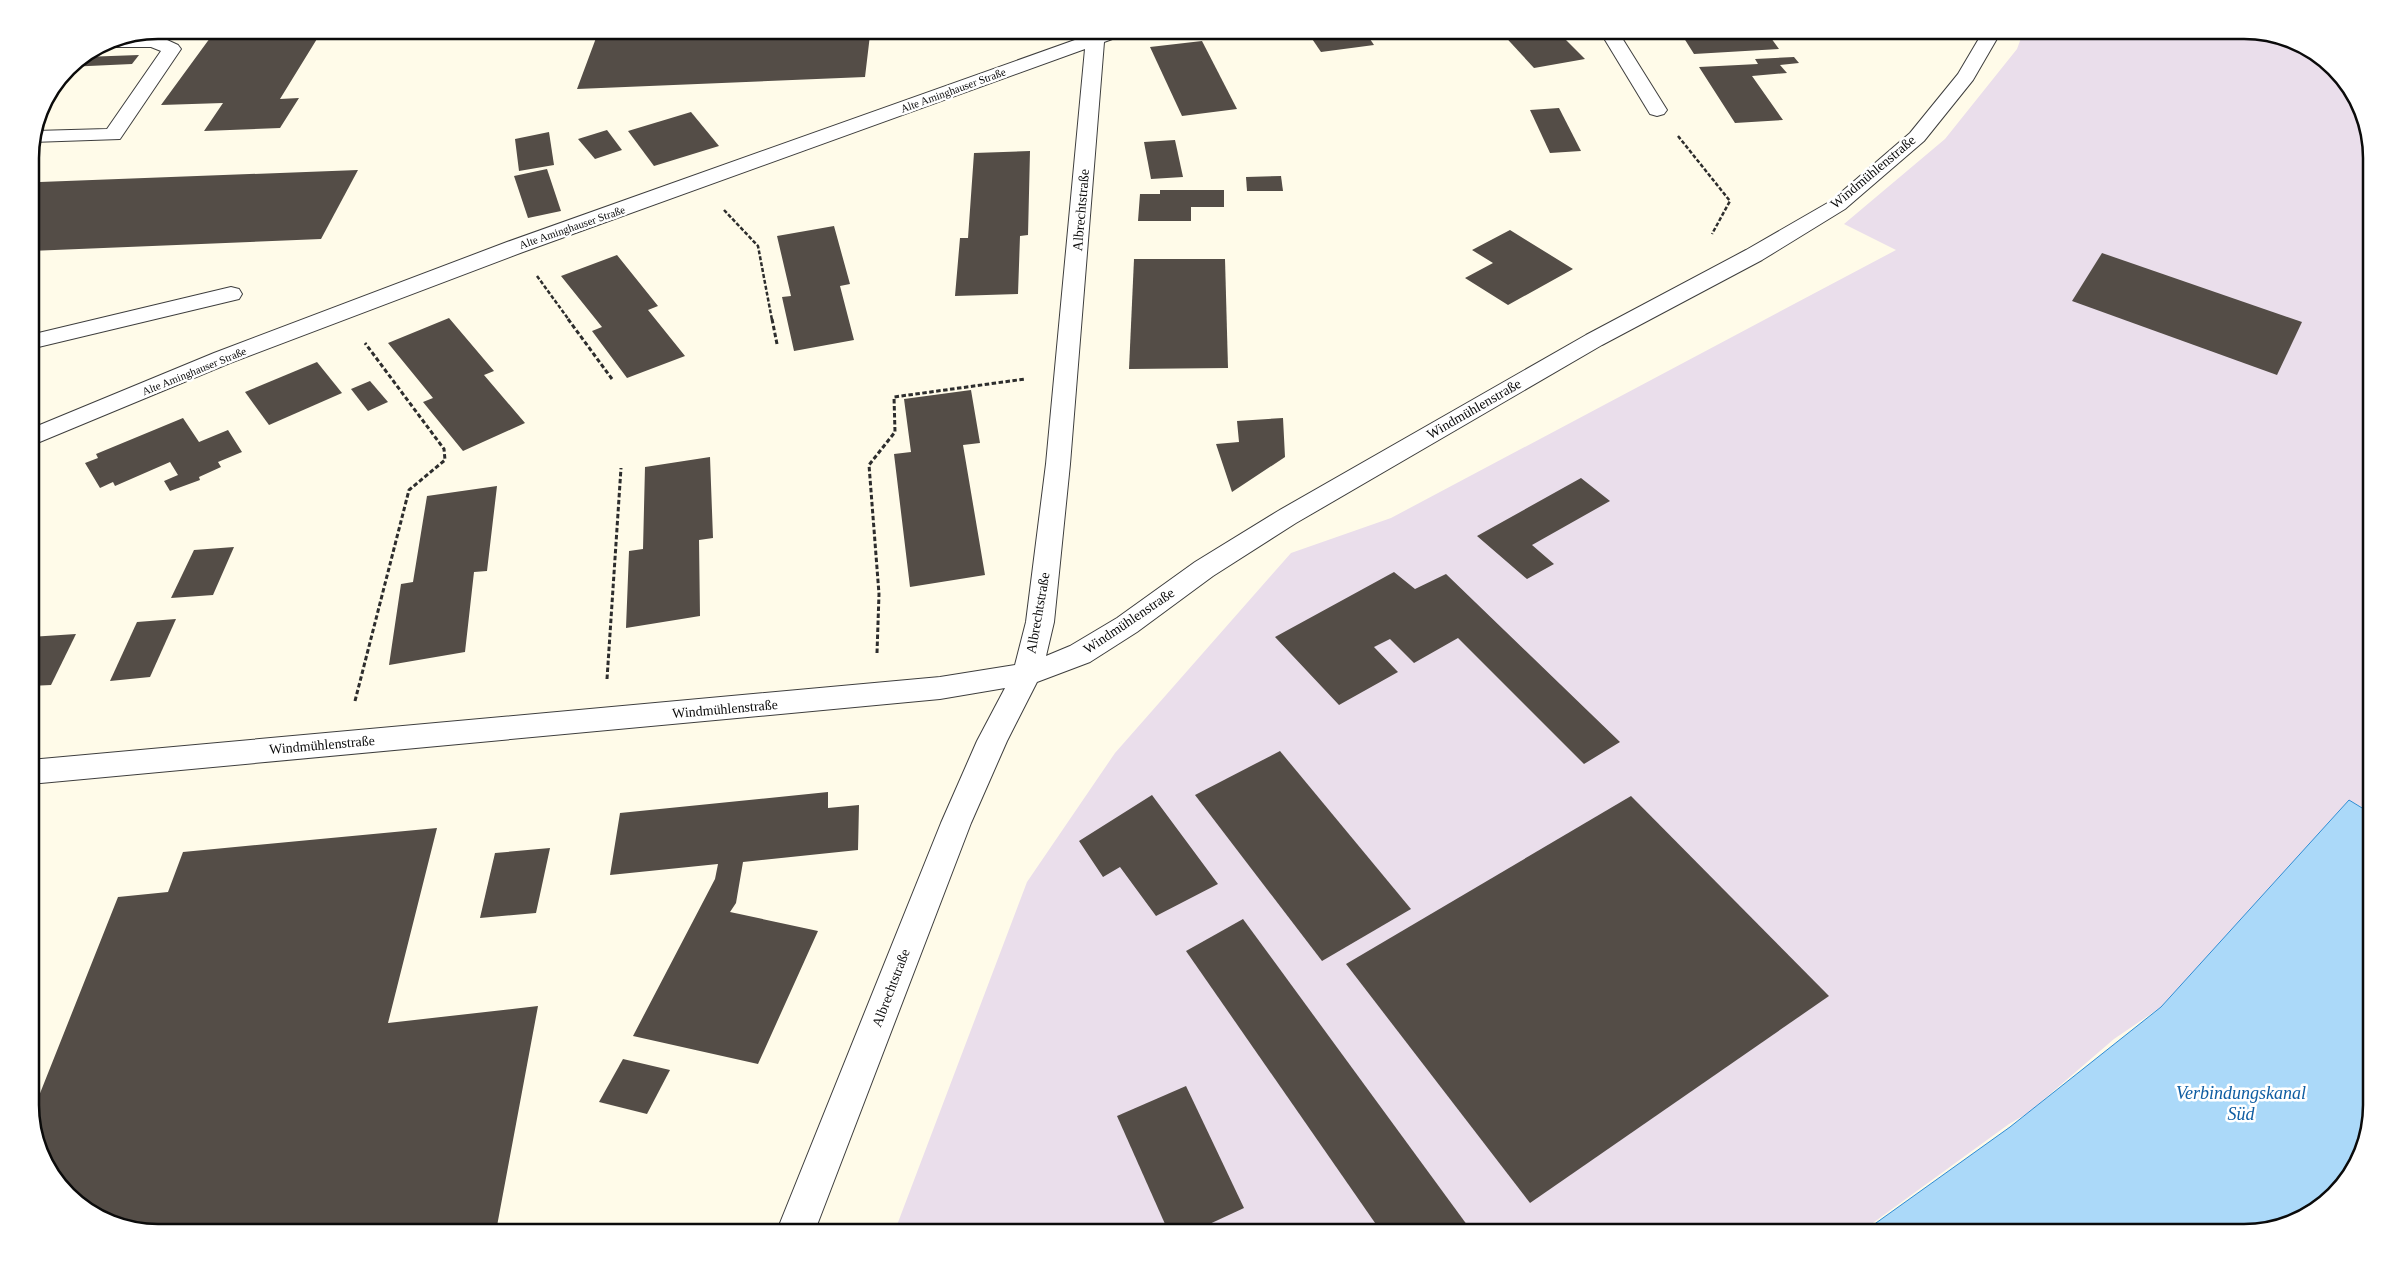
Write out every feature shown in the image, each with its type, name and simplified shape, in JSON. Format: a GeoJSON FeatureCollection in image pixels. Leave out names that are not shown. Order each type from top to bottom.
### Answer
{"type":"FeatureCollection","features":[{"type":"Feature","properties":{"kind":"street"},"geometry":{"type":"LineString","coordinates":[[41,137],[113,135],[172,49],[162,39]]}},
{"type":"Feature","properties":{"kind":"street","name":"Alte Aminghauser Straße"},"geometry":{"type":"LineString","coordinates":[[39,434],[222,358],[342,312],[1083,39]]}},
{"type":"Feature","properties":{"kind":"street","name":"Albrechtstraße"},"geometry":{"type":"LineString","coordinates":[[799,1224],[956,823],[992,741],[1027,674],[1040,622],[1066,379],[1096,39]]}},
{"type":"Feature","properties":{"kind":"street"},"geometry":{"type":"LineString","coordinates":[[1614,39],[1657,110]]}},
{"type":"Feature","properties":{"kind":"street","name":"Windmühlenstraße"},"geometry":{"type":"LineString","coordinates":[[39,771],[940,688],[1027,674],[1080,654],[1127,625],[1204,569],[1287,517],[1594,340],[1702,283],[1838,205],[1910,143],[1966,76],[1989,39]]}},
{"type":"Feature","properties":{"kind":"street"},"geometry":{"type":"LineString","coordinates":[[39,340],[231,294]]}},
{"type":"Feature","properties":{"kind":"path"},"geometry":{"type":"LineString","coordinates":[[1657,110],[1730,201],[1694,267],[1702,283]]}},
{"type":"Feature","properties":{"kind":"path"},"geometry":{"type":"LineString","coordinates":[[698,182],[758,246],[777,344]]}},
{"type":"Feature","properties":{"kind":"path"},"geometry":{"type":"LineString","coordinates":[[516,247],[612,379]]}},
{"type":"Feature","properties":{"kind":"path"},"geometry":{"type":"LineString","coordinates":[[342,312],[444,450],[446,460],[409,490],[344,743]]}},
{"type":"Feature","properties":{"kind":"path"},"geometry":{"type":"LineString","coordinates":[[875,694],[879,594],[869,465],[895,432],[894,397],[1033,378],[1066,379]]}},
{"type":"Feature","properties":{"kind":"path"},"geometry":{"type":"LineString","coordinates":[[604,720],[621,468]]}},
{"type":"Feature","properties":{"kind":"shaded area"},"geometry":{"type":"Polygon","coordinates":[[[2021,39],[2260,40],[2283,45],[2311,59],[2334,79],[2351,105],[2361,134],[2363,150],[2363,808],[2349,800],[2161,1007],[2114,1039],[2028,1113],[2009,1124],[1871,1224],[897,1224],[1027,882],[1115,753],[1291,553],[1391,518],[1896,250],[1844,224],[1945,139],[2017,49],[2021,39]]]}},
{"type":"Feature","properties":{"kind":"water","name":"Verbindungskanal Süd"},"geometry":{"type":"Polygon","coordinates":[[[2349,800],[2363,809],[2363,1113],[2357,1144],[2351,1158],[2334,1184],[2323,1195],[2290,1215],[2260,1223],[2245,1224],[1875,1224],[2010,1127],[2161,1007],[2349,800]]]}},
{"type":"Feature","properties":{"kind":"building"},"geometry":{"type":"Polygon","coordinates":[[[209,39],[317,39],[280,99],[299,98],[280,128],[204,131],[223,103],[161,105],[209,39]]]}},
{"type":"Feature","properties":{"kind":"building"},"geometry":{"type":"Polygon","coordinates":[[[596,39],[870,39],[865,77],[577,89],[596,39]]]}},
{"type":"Feature","properties":{"kind":"building"},"geometry":{"type":"Polygon","coordinates":[[[1312,39],[1370,39],[1374,45],[1321,52],[1312,39]]]}},
{"type":"Feature","properties":{"kind":"building"},"geometry":{"type":"Polygon","coordinates":[[[1507,39],[1565,39],[1585,59],[1534,68],[1507,39]]]}},
{"type":"Feature","properties":{"kind":"building"},"geometry":{"type":"Polygon","coordinates":[[[1685,39],[1772,39],[1779,49],[1694,54],[1685,39]]]}},
{"type":"Feature","properties":{"kind":"building"},"geometry":{"type":"Polygon","coordinates":[[[1202,41],[1237,109],[1182,116],[1150,47],[1202,41]]]}},
{"type":"Feature","properties":{"kind":"building"},"geometry":{"type":"Polygon","coordinates":[[[139,55],[132,64],[81,66],[95,57],[139,55]]]}},
{"type":"Feature","properties":{"kind":"building"},"geometry":{"type":"Polygon","coordinates":[[[1794,57],[1799,63],[1780,65],[1787,73],[1752,76],[1783,120],[1735,123],[1699,67],[1758,64],[1755,59],[1794,57]]]}},
{"type":"Feature","properties":{"kind":"building"},"geometry":{"type":"Polygon","coordinates":[[[1559,108],[1581,151],[1550,153],[1530,110],[1559,108]]]}},
{"type":"Feature","properties":{"kind":"building"},"geometry":{"type":"Polygon","coordinates":[[[691,112],[719,146],[654,166],[628,131],[691,112]]]}},
{"type":"Feature","properties":{"kind":"building"},"geometry":{"type":"Polygon","coordinates":[[[607,130],[622,150],[595,159],[578,139],[607,130]]]}},
{"type":"Feature","properties":{"kind":"building"},"geometry":{"type":"Polygon","coordinates":[[[549,132],[554,165],[519,171],[515,139],[549,132]]]}},
{"type":"Feature","properties":{"kind":"building"},"geometry":{"type":"Polygon","coordinates":[[[1175,140],[1183,177],[1151,179],[1144,142],[1175,140]]]}},
{"type":"Feature","properties":{"kind":"building"},"geometry":{"type":"Polygon","coordinates":[[[1030,151],[1028,235],[1020,236],[1018,294],[955,296],[960,238],[968,238],[974,153],[1030,151]]]}},
{"type":"Feature","properties":{"kind":"building"},"geometry":{"type":"Polygon","coordinates":[[[547,169],[561,211],[528,218],[514,176],[547,169]]]}},
{"type":"Feature","properties":{"kind":"building"},"geometry":{"type":"Polygon","coordinates":[[[358,170],[321,239],[39,251],[40,182],[358,170]]]}},
{"type":"Feature","properties":{"kind":"building"},"geometry":{"type":"Polygon","coordinates":[[[1281,176],[1283,191],[1247,191],[1246,177],[1281,176]]]}},
{"type":"Feature","properties":{"kind":"building"},"geometry":{"type":"Polygon","coordinates":[[[1160,190],[1224,190],[1224,207],[1191,207],[1191,221],[1138,221],[1140,194],[1160,194],[1160,190]]]}},
{"type":"Feature","properties":{"kind":"building"},"geometry":{"type":"Polygon","coordinates":[[[834,226],[850,284],[840,286],[854,340],[794,351],[782,297],[791,296],[777,236],[834,226]]]}},
{"type":"Feature","properties":{"kind":"building"},"geometry":{"type":"Polygon","coordinates":[[[1510,230],[1573,269],[1508,305],[1465,278],[1493,263],[1472,250],[1510,230]]]}},
{"type":"Feature","properties":{"kind":"building"},"geometry":{"type":"Polygon","coordinates":[[[2102,253],[2302,322],[2277,375],[2072,301],[2102,253]]]}},
{"type":"Feature","properties":{"kind":"building"},"geometry":{"type":"Polygon","coordinates":[[[617,255],[658,306],[648,310],[685,356],[627,378],[592,331],[602,327],[561,276],[617,255]]]}},
{"type":"Feature","properties":{"kind":"building"},"geometry":{"type":"Polygon","coordinates":[[[1134,259],[1225,259],[1228,368],[1129,369],[1134,259]]]}},
{"type":"Feature","properties":{"kind":"building"},"geometry":{"type":"Polygon","coordinates":[[[449,318],[494,371],[484,375],[525,423],[463,451],[423,402],[433,398],[388,343],[449,318]]]}},
{"type":"Feature","properties":{"kind":"building"},"geometry":{"type":"Polygon","coordinates":[[[317,362],[342,393],[269,425],[245,392],[317,362]]]}},
{"type":"Feature","properties":{"kind":"building"},"geometry":{"type":"Polygon","coordinates":[[[370,381],[388,402],[368,411],[351,389],[370,381]]]}},
{"type":"Feature","properties":{"kind":"building"},"geometry":{"type":"Polygon","coordinates":[[[971,390],[980,443],[963,445],[985,575],[910,587],[894,454],[911,452],[904,399],[971,390]]]}},
{"type":"Feature","properties":{"kind":"building"},"geometry":{"type":"Polygon","coordinates":[[[183,418],[199,442],[228,430],[242,452],[218,462],[221,467],[199,477],[200,480],[170,491],[164,481],[178,475],[170,462],[115,486],[113,482],[100,488],[85,463],[98,458],[96,454],[183,418]]]}},
{"type":"Feature","properties":{"kind":"building"},"geometry":{"type":"Polygon","coordinates":[[[1283,418],[1285,457],[1232,492],[1216,444],[1239,442],[1237,421],[1283,418]]]}},
{"type":"Feature","properties":{"kind":"building"},"geometry":{"type":"Polygon","coordinates":[[[710,457],[713,538],[699,540],[700,616],[626,628],[629,551],[643,549],[645,467],[710,457]]]}},
{"type":"Feature","properties":{"kind":"building"},"geometry":{"type":"Polygon","coordinates":[[[1581,478],[1610,501],[1532,545],[1554,564],[1527,579],[1477,536],[1581,478]]]}},
{"type":"Feature","properties":{"kind":"building"},"geometry":{"type":"Polygon","coordinates":[[[497,486],[487,571],[474,572],[465,652],[389,665],[401,584],[413,582],[427,496],[497,486]]]}},
{"type":"Feature","properties":{"kind":"building"},"geometry":{"type":"Polygon","coordinates":[[[234,547],[213,595],[171,598],[194,550],[234,547]]]}},
{"type":"Feature","properties":{"kind":"building"},"geometry":{"type":"Polygon","coordinates":[[[1394,572],[1415,589],[1446,574],[1620,742],[1584,764],[1458,638],[1414,663],[1390,639],[1374,647],[1398,672],[1339,705],[1275,637],[1394,572]]]}},
{"type":"Feature","properties":{"kind":"building"},"geometry":{"type":"Polygon","coordinates":[[[176,619],[150,677],[110,681],[137,622],[176,619]]]}},
{"type":"Feature","properties":{"kind":"building"},"geometry":{"type":"Polygon","coordinates":[[[76,634],[51,685],[39,686],[39,636],[76,634]]]}},
{"type":"Feature","properties":{"kind":"building"},"geometry":{"type":"Polygon","coordinates":[[[1280,751],[1411,909],[1322,961],[1195,795],[1280,751]]]}},
{"type":"Feature","properties":{"kind":"building"},"geometry":{"type":"Polygon","coordinates":[[[828,792],[828,808],[859,805],[858,850],[743,862],[736,903],[730,912],[818,931],[758,1064],[633,1036],[715,879],[718,864],[610,875],[620,813],[828,792]]]}},
{"type":"Feature","properties":{"kind":"building"},"geometry":{"type":"Polygon","coordinates":[[[1152,795],[1218,884],[1156,916],[1120,867],[1103,877],[1079,841],[1152,795]]]}},
{"type":"Feature","properties":{"kind":"building"},"geometry":{"type":"Polygon","coordinates":[[[1631,796],[1829,996],[1530,1203],[1346,964],[1631,796]]]}},
{"type":"Feature","properties":{"kind":"building"},"geometry":{"type":"Polygon","coordinates":[[[437,828],[388,1023],[538,1006],[497,1224],[142,1223],[105,1212],[79,1195],[68,1184],[59,1172],[45,1144],[39,1113],[39,1096],[118,897],[168,892],[183,852],[437,828]]]}},
{"type":"Feature","properties":{"kind":"building"},"geometry":{"type":"Polygon","coordinates":[[[550,848],[536,913],[480,918],[495,853],[550,848]]]}},
{"type":"Feature","properties":{"kind":"building"},"geometry":{"type":"Polygon","coordinates":[[[1243,919],[1466,1224],[1376,1224],[1186,951],[1243,919]]]}},
{"type":"Feature","properties":{"kind":"building"},"geometry":{"type":"Polygon","coordinates":[[[623,1059],[670,1070],[647,1114],[599,1102],[623,1059]]]}},
{"type":"Feature","properties":{"kind":"building"},"geometry":{"type":"Polygon","coordinates":[[[1186,1086],[1244,1208],[1209,1224],[1165,1224],[1117,1116],[1186,1086]]]}}]}
